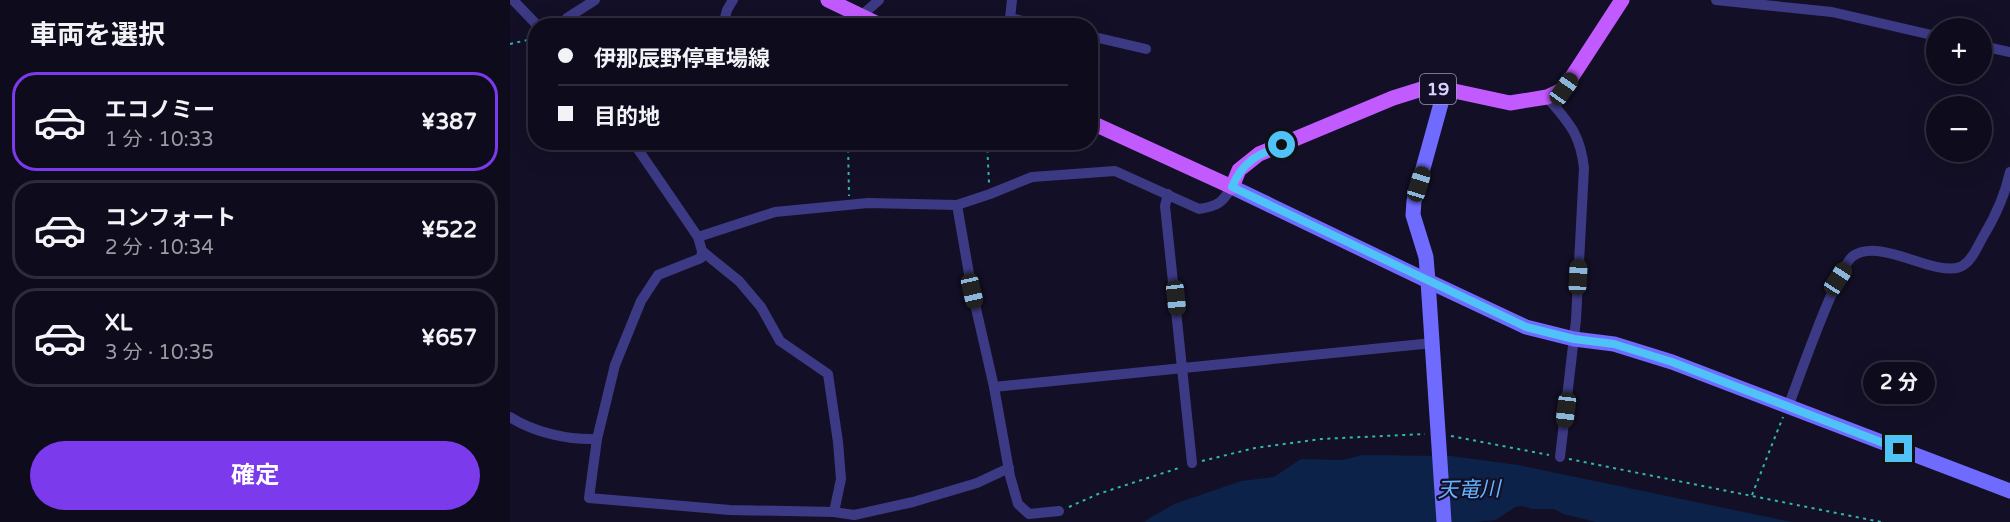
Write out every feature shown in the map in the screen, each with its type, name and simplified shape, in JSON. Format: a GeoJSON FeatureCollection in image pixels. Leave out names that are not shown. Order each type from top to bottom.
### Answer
{"type":"FeatureCollection","features":[{"type":"Feature","properties":{"kind":"main road"},"geometry":{"type":"LineString","coordinates":[[828,0],[865,18]]}},
{"type":"Feature","properties":{"kind":"main road","name":"19"},"geometry":{"type":"LineString","coordinates":[[1232,187],[1239,170],[1259,154],[1393,98],[1425,88],[1445,89],[1510,103],[1547,97],[1564,89],[1622,0]]}},
{"type":"Feature","properties":{"kind":"main road"},"geometry":{"type":"LineString","coordinates":[[1098,126],[1232,187]]}},
{"type":"Feature","properties":{"kind":"street"},"geometry":{"type":"LineString","coordinates":[[513,0],[530,18]]}},
{"type":"Feature","properties":{"kind":"street"},"geometry":{"type":"LineString","coordinates":[[567,18],[595,0]]}},
{"type":"Feature","properties":{"kind":"street"},"geometry":{"type":"LineString","coordinates":[[725,18],[733,0]]}},
{"type":"Feature","properties":{"kind":"street"},"geometry":{"type":"LineString","coordinates":[[861,16],[879,0]]}},
{"type":"Feature","properties":{"kind":"street"},"geometry":{"type":"LineString","coordinates":[[1010,18],[1012,0]]}},
{"type":"Feature","properties":{"kind":"street"},"geometry":{"type":"LineString","coordinates":[[1716,0],[1833,12],[1926,34]]}},
{"type":"Feature","properties":{"kind":"street"},"geometry":{"type":"LineString","coordinates":[[1098,38],[1146,49]]}},
{"type":"Feature","properties":{"kind":"street"},"geometry":{"type":"LineString","coordinates":[[1992,48],[2010,52]]}},
{"type":"Feature","properties":{"kind":"street"},"geometry":{"type":"LineString","coordinates":[[1444,522],[1426,256],[1413,215],[1414,201],[1445,89]]}},
{"type":"Feature","properties":{"kind":"street"},"geometry":{"type":"LineString","coordinates":[[1547,97],[1574,130],[1582,146],[1584,168],[1574,339],[1560,457]]}},
{"type":"Feature","properties":{"kind":"street"},"geometry":{"type":"LineString","coordinates":[[643,150],[698,237],[702,250],[701,258],[658,275],[641,301],[615,365],[597,440],[589,498],[730,510],[834,512],[854,515],[913,502],[977,483],[1009,468]]}},
{"type":"Feature","properties":{"kind":"street"},"geometry":{"type":"LineString","coordinates":[[698,237],[775,212],[868,202],[957,205],[1032,177],[1115,171],[1199,209],[1212,207],[1224,201],[1232,187],[1526,327],[1574,339],[1614,344],[1672,362],[2010,491]]}},
{"type":"Feature","properties":{"kind":"street"},"geometry":{"type":"LineString","coordinates":[[1788,406],[1838,279],[1851,257],[1861,252],[1888,252],[1946,268],[1960,267],[1969,260],[1994,219],[2006,192],[2010,172]]}},
{"type":"Feature","properties":{"kind":"street"},"geometry":{"type":"LineString","coordinates":[[1168,194],[1165,206],[1192,464]]}},
{"type":"Feature","properties":{"kind":"street"},"geometry":{"type":"LineString","coordinates":[[957,205],[972,291],[1018,504],[1029,514],[1059,511]]}},
{"type":"Feature","properties":{"kind":"street"},"geometry":{"type":"LineString","coordinates":[[702,250],[739,281],[761,307],[780,341],[828,374],[841,479],[834,512]]}},
{"type":"Feature","properties":{"kind":"street"},"geometry":{"type":"LineString","coordinates":[[994,387],[1433,343]]}},
{"type":"Feature","properties":{"kind":"street"},"geometry":{"type":"LineString","coordinates":[[510,417],[576,440],[597,440]]}},
{"type":"Feature","properties":{"kind":"path"},"geometry":{"type":"LineString","coordinates":[[510,44],[528,40]]}},
{"type":"Feature","properties":{"kind":"path"},"geometry":{"type":"LineString","coordinates":[[848,150],[849,204]]}},
{"type":"Feature","properties":{"kind":"path"},"geometry":{"type":"LineString","coordinates":[[987,150],[990,194]]}},
{"type":"Feature","properties":{"kind":"path"},"geometry":{"type":"LineString","coordinates":[[1752,495],[1788,406]]}},
{"type":"Feature","properties":{"kind":"path"},"geometry":{"type":"LineString","coordinates":[[1059,511],[1098,494],[1192,464],[1255,448],[1320,439],[1438,437],[1560,457],[1881,522]]}},
{"type":"Feature","properties":{"kind":"water","name":"天竜川"},"geometry":{"type":"Polygon","coordinates":[[[1363,455],[1451,456],[1518,465],[1792,522],[1596,522],[1563,514],[1554,509],[1532,509],[1522,506],[1515,507],[1496,520],[1474,522],[1143,522],[1174,504],[1241,481],[1274,477],[1301,459],[1342,460],[1363,455]]]}},
{"type":"Feature","properties":{"kind":"route"},"geometry":{"type":"LineString","coordinates":[[1282,145],[1259,154],[1239,170],[1232,187],[1526,327],[1574,339],[1614,344],[1672,362],[1899,449]]}}]}
